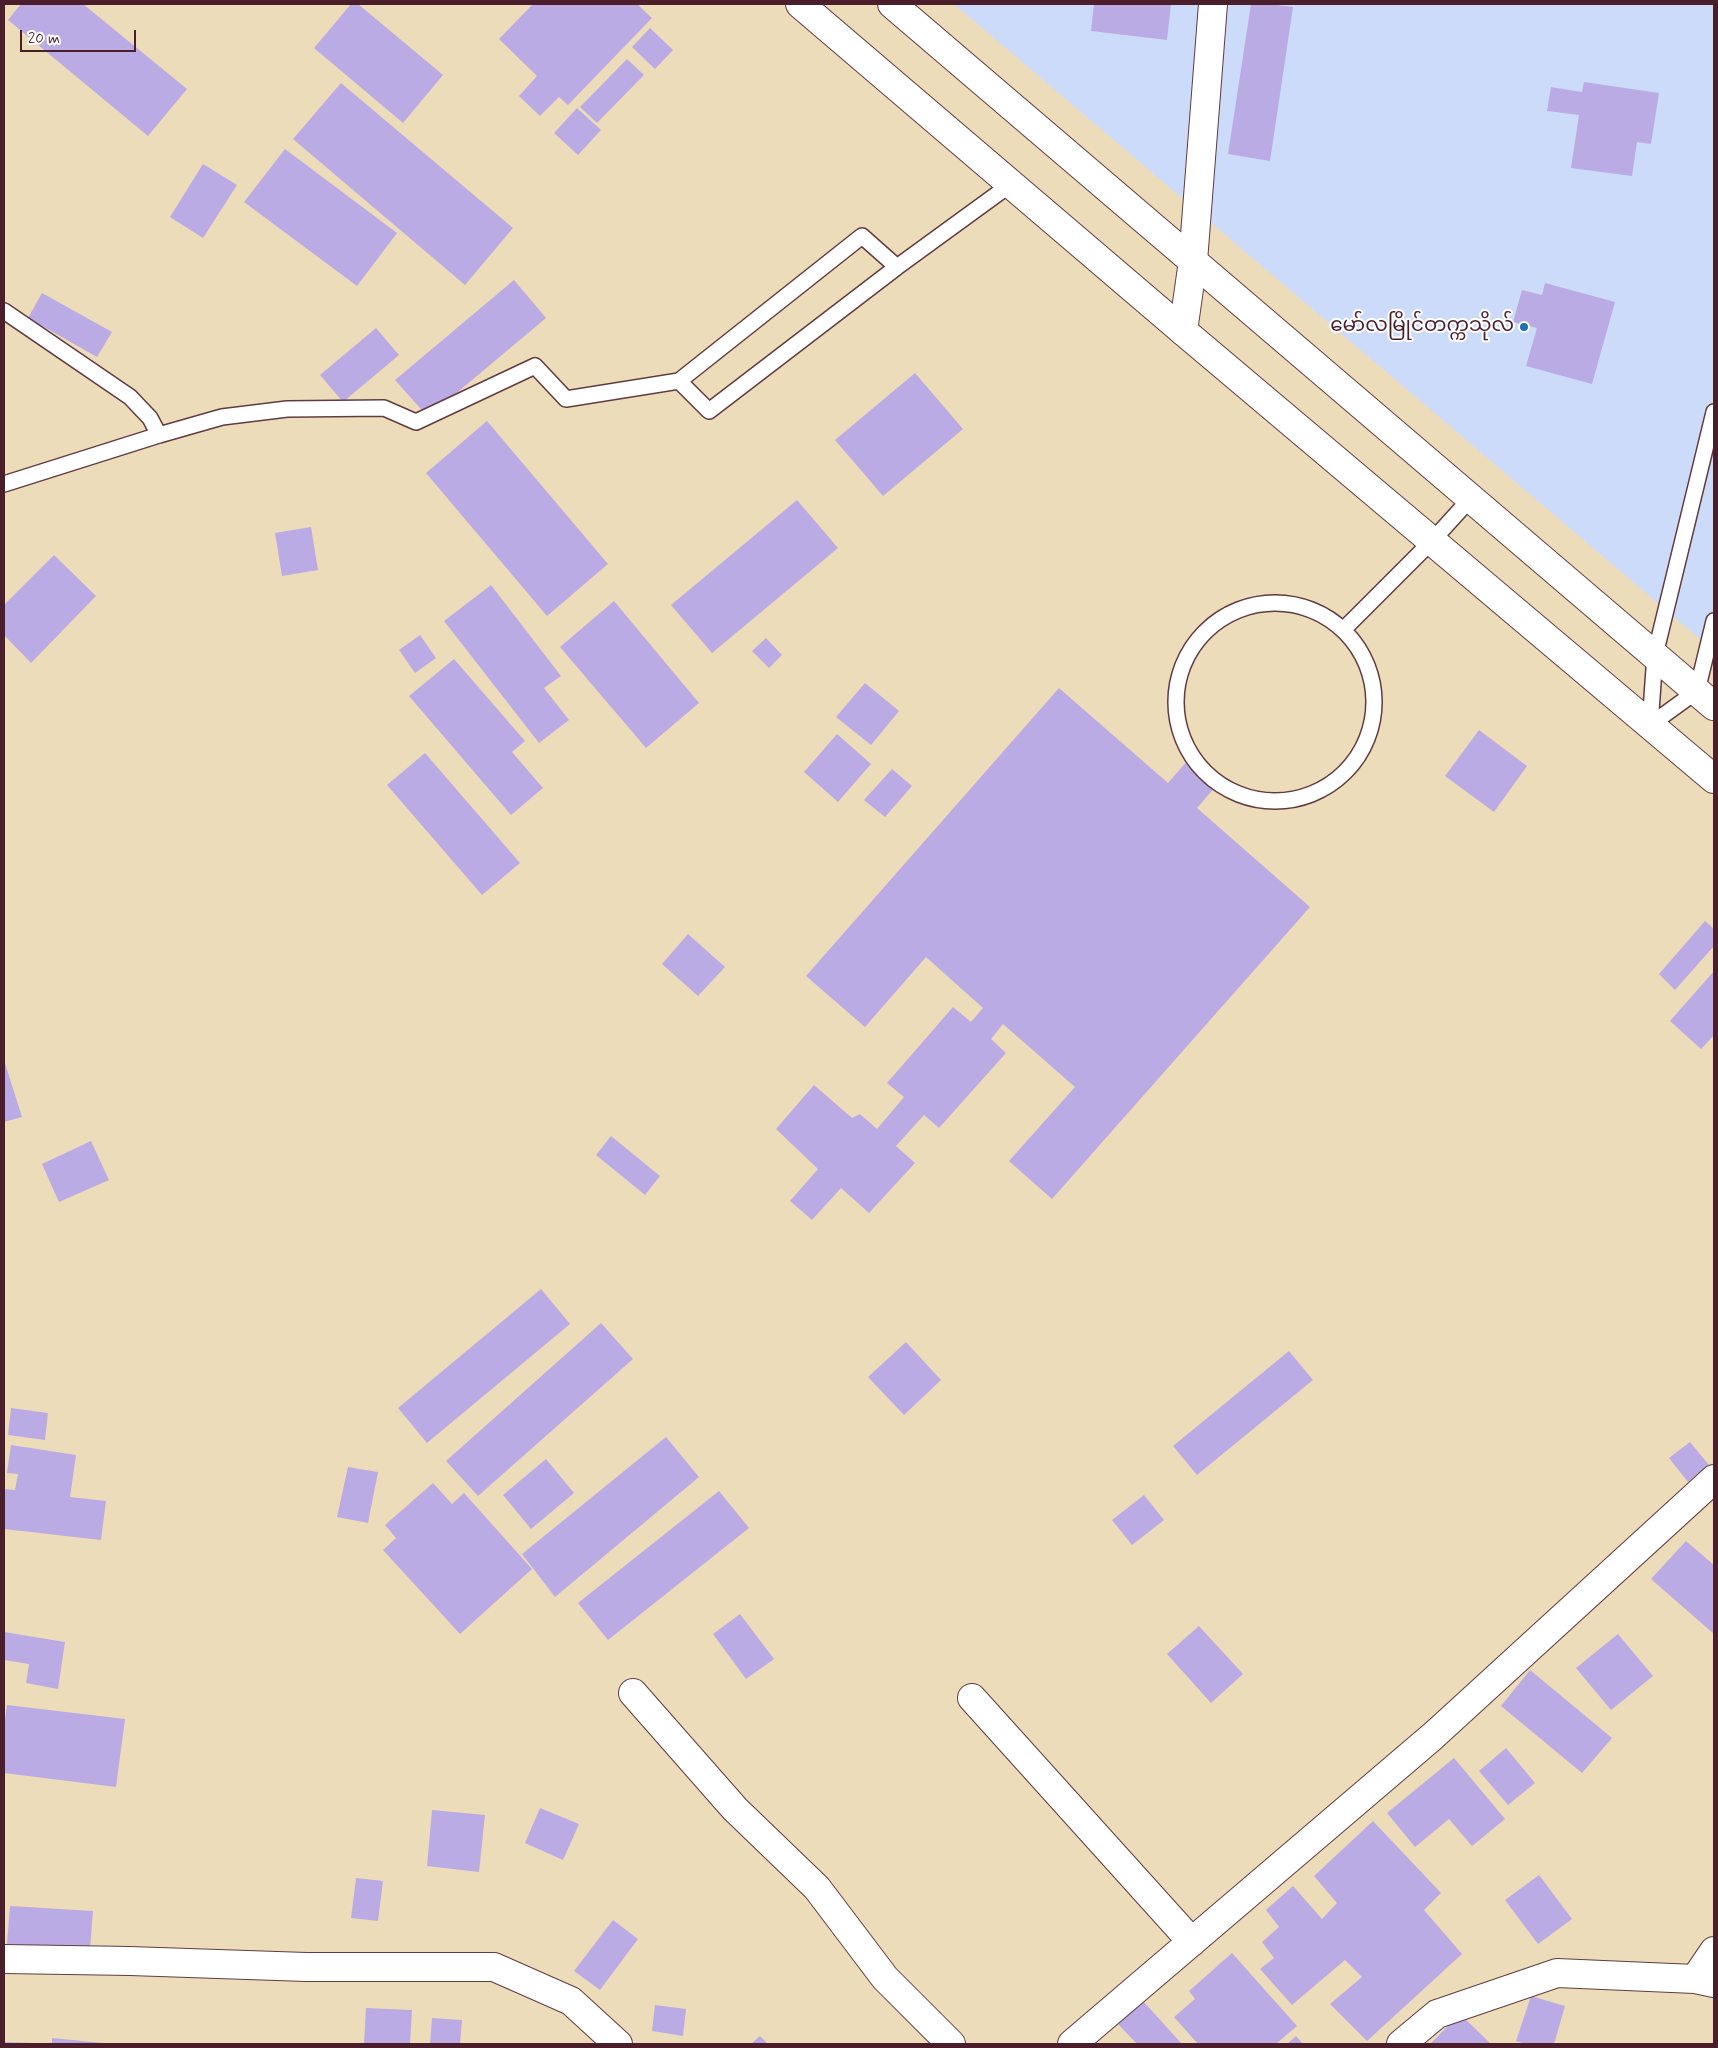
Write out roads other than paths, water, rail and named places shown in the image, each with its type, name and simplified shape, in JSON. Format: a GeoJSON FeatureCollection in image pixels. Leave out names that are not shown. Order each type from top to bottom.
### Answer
{"type":"FeatureCollection","features":[{"type":"Feature","properties":{"kind":"street"},"geometry":{"type":"LineString","coordinates":[[800,4],[1714,779]]}},
{"type":"Feature","properties":{"kind":"street"},"geometry":{"type":"LineString","coordinates":[[892,4],[1706,698]]}},
{"type":"Feature","properties":{"kind":"street"},"geometry":{"type":"LineString","coordinates":[[1184,331],[1193,261],[1213,4]]}},
{"type":"Feature","properties":{"kind":"street"},"geometry":{"type":"LineString","coordinates":[[1072,2044],[1433,1736],[1714,1479]]}},
{"type":"Feature","properties":{"kind":"street"},"geometry":{"type":"LineString","coordinates":[[633,1693],[735,1809],[817,1888],[885,1978],[951,2044]]}},
{"type":"Feature","properties":{"kind":"street"},"geometry":{"type":"LineString","coordinates":[[972,1698],[1192,1942]]}},
{"type":"Feature","properties":{"kind":"street"},"geometry":{"type":"LineString","coordinates":[[1401,2044],[1437,2014],[1557,1973],[1704,1981],[1714,1951]]}},
{"type":"Feature","properties":{"kind":"street"},"geometry":{"type":"LineString","coordinates":[[4,1959],[306,1967],[494,1967],[571,2001],[618,2044]]}},
{"type":"Feature","properties":{"kind":"lane"},"geometry":{"type":"LineString","coordinates":[[679,381],[709,411],[897,267],[1012,184]]}},
{"type":"Feature","properties":{"kind":"lane"},"geometry":{"type":"LineString","coordinates":[[4,484],[159,434],[222,417],[287,409],[384,408],[416,422],[535,366],[566,399],[679,381],[862,236],[897,267]]}},
{"type":"Feature","properties":{"kind":"lane"},"geometry":{"type":"LineString","coordinates":[[4,311],[130,397],[150,418],[159,434]]}},
{"type":"Feature","properties":{"kind":"lane"},"geometry":{"type":"LineString","coordinates":[[1714,412],[1655,655],[1650,725],[1706,698],[1714,621]]}},
{"type":"Feature","properties":{"kind":"lane"},"geometry":{"type":"LineString","coordinates":[[1344,629],[1432,541],[1471,498]]}},
{"type":"Feature","properties":{"kind":"lane"},"geometry":{"type":"LineString","coordinates":[[1281,602],[1315,610],[1344,629],[1369,667],[1375,702],[1370,735],[1352,766],[1326,788],[1304,797],[1269,802],[1235,794],[1206,774],[1184,744],[1175,710],[1178,676],[1193,645],[1215,621],[1246,606],[1281,602]]}},
{"type":"Feature","properties":{"kind":"place","name":"မော်လမြိုင်တက္ကသိုလ်"},"geometry":{"type":"Point","coordinates":[1524,327]}}]}
